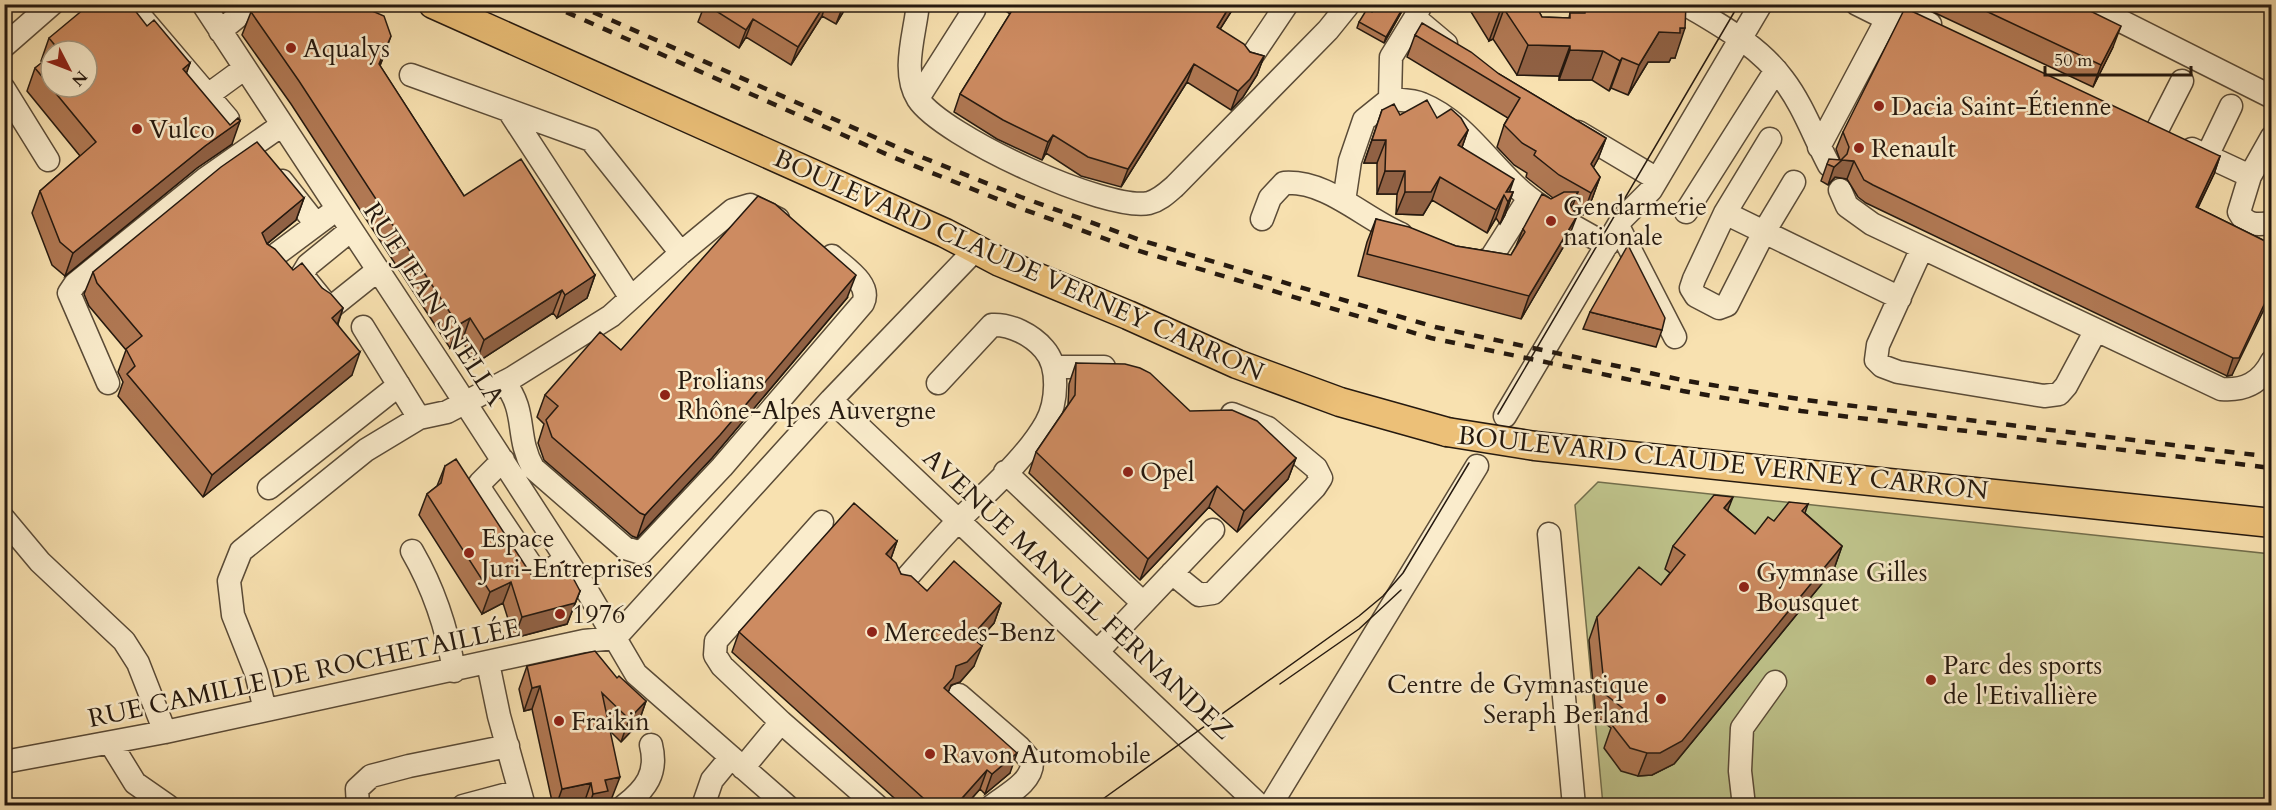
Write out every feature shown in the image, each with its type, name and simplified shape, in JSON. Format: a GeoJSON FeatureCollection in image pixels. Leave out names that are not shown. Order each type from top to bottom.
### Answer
{"type":"FeatureCollection","features":[{"type":"Feature","properties":{"kind":"main road","name":"BOULEVARD CLAUDE VERNEY CARRON"},"geometry":{"type":"LineString","coordinates":[[433,4],[945,233],[975,250],[1237,364],[1340,402],[1447,432],[1535,446],[2271,523]]}},
{"type":"Feature","properties":{"kind":"street"},"geometry":{"type":"LineString","coordinates":[[4,46],[52,4]]}},
{"type":"Feature","properties":{"kind":"street","name":"RUE JEAN SNELLA"},"geometry":{"type":"LineString","coordinates":[[203,4],[503,460],[636,674],[787,806]]}},
{"type":"Feature","properties":{"kind":"street"},"geometry":{"type":"LineString","coordinates":[[220,31],[237,18],[244,4]]}},
{"type":"Feature","properties":{"kind":"street"},"geometry":{"type":"LineString","coordinates":[[918,4],[909,75],[918,98],[931,113],[1020,167],[1124,202],[1147,203],[1162,198],[1175,186],[1328,30],[1349,4]]}},
{"type":"Feature","properties":{"kind":"street"},"geometry":{"type":"LineString","coordinates":[[1250,59],[1287,4]]}},
{"type":"Feature","properties":{"kind":"street"},"geometry":{"type":"LineString","coordinates":[[1685,4],[1741,38],[1776,70],[1798,104],[1824,156],[1887,19],[1893,12],[1900,10],[1953,36]]}},
{"type":"Feature","properties":{"kind":"street"},"geometry":{"type":"LineString","coordinates":[[1505,416],[1616,230],[1651,190],[1761,4]]}},
{"type":"Feature","properties":{"kind":"street"},"geometry":{"type":"LineString","coordinates":[[1857,4],[1887,19]]}},
{"type":"Feature","properties":{"kind":"street"},"geometry":{"type":"LineString","coordinates":[[2087,4],[2271,97]]}},
{"type":"Feature","properties":{"kind":"street"},"geometry":{"type":"LineString","coordinates":[[130,5],[228,119]]}},
{"type":"Feature","properties":{"kind":"street"},"geometry":{"type":"LineString","coordinates":[[918,98],[974,10]]}},
{"type":"Feature","properties":{"kind":"street"},"geometry":{"type":"LineString","coordinates":[[1390,99],[1391,57],[1418,11],[1462,56]]}},
{"type":"Feature","properties":{"kind":"street"},"geometry":{"type":"LineString","coordinates":[[208,95],[245,68]]}},
{"type":"Feature","properties":{"kind":"street"},"geometry":{"type":"LineString","coordinates":[[1686,212],[1776,70]]}},
{"type":"Feature","properties":{"kind":"street"},"geometry":{"type":"LineString","coordinates":[[411,75],[591,140],[681,252]]}},
{"type":"Feature","properties":{"kind":"street"},"geometry":{"type":"LineString","coordinates":[[2156,132],[2182,81]]}},
{"type":"Feature","properties":{"kind":"street"},"geometry":{"type":"LineString","coordinates":[[4,89],[48,160]]}},
{"type":"Feature","properties":{"kind":"street"},"geometry":{"type":"LineString","coordinates":[[1344,201],[1350,161],[1364,120],[1390,99],[1420,103],[1453,121],[1492,164],[1537,203],[1491,258],[1482,262],[1442,252]]}},
{"type":"Feature","properties":{"kind":"street"},"geometry":{"type":"LineString","coordinates":[[2207,156],[2231,106]]}},
{"type":"Feature","properties":{"kind":"street"},"geometry":{"type":"LineString","coordinates":[[509,111],[631,298]]}},
{"type":"Feature","properties":{"kind":"street"},"geometry":{"type":"LineString","coordinates":[[1558,120],[1657,179]]}},
{"type":"Feature","properties":{"kind":"street"},"geometry":{"type":"LineString","coordinates":[[2135,122],[2250,176]]}},
{"type":"Feature","properties":{"kind":"street"},"geometry":{"type":"LineString","coordinates":[[108,383],[69,293],[75,284],[205,179],[282,125]]}},
{"type":"Feature","properties":{"kind":"street"},"geometry":{"type":"LineString","coordinates":[[2271,137],[2250,176],[2239,212],[2243,220],[2256,225],[2271,223]]}},
{"type":"Feature","properties":{"kind":"street"},"geometry":{"type":"LineString","coordinates":[[1770,139],[1725,213],[1691,288],[1696,296],[1719,308],[1727,305],[1733,298],[1764,232],[1794,182]]}},
{"type":"Feature","properties":{"kind":"street"},"geometry":{"type":"LineString","coordinates":[[254,145],[316,224]]}},
{"type":"Feature","properties":{"kind":"street"},"geometry":{"type":"LineString","coordinates":[[1262,219],[1270,198],[1284,183],[1301,182],[1344,201],[1377,224],[1420,243]]}},
{"type":"Feature","properties":{"kind":"street"},"geometry":{"type":"LineString","coordinates":[[1840,190],[1847,206],[1872,224],[2221,389],[2238,390],[2253,384],[2267,370],[2271,361]]}},
{"type":"Feature","properties":{"kind":"street"},"geometry":{"type":"LineString","coordinates":[[265,710],[256,673],[233,615],[229,581],[241,551],[366,450],[419,418],[447,412],[504,382],[612,316],[681,252],[733,210],[750,205],[803,234],[858,279],[865,290],[866,297],[863,303],[723,467],[641,553],[635,553],[626,548],[533,468],[525,453],[516,396],[504,382]]}},
{"type":"Feature","properties":{"kind":"street"},"geometry":{"type":"LineString","coordinates":[[270,259],[337,208]]}},
{"type":"Feature","properties":{"kind":"street"},"geometry":{"type":"LineString","coordinates":[[1725,213],[1900,298]]}},
{"type":"Feature","properties":{"kind":"street"},"geometry":{"type":"LineString","coordinates":[[1575,227],[1616,230]]}},
{"type":"Feature","properties":{"kind":"street"},"geometry":{"type":"LineString","coordinates":[[351,230],[308,265],[302,275],[324,302],[333,306],[378,270]]}},
{"type":"Feature","properties":{"kind":"street"},"geometry":{"type":"LineString","coordinates":[[1616,230],[1675,337]]}},
{"type":"Feature","properties":{"kind":"street"},"geometry":{"type":"LineString","coordinates":[[1922,248],[1878,345],[1876,360],[1882,366],[1898,372],[2044,396],[2060,394],[2067,386],[2096,330]]}},
{"type":"Feature","properties":{"kind":"street"},"geometry":{"type":"LineString","coordinates":[[615,638],[831,400],[975,250]]}},
{"type":"Feature","properties":{"kind":"street"},"geometry":{"type":"LineString","coordinates":[[902,583],[958,520],[1005,472],[1046,422],[1052,408],[1054,368],[1052,357],[1037,341],[1006,325],[992,325],[938,383]]}},
{"type":"Feature","properties":{"kind":"street"},"geometry":{"type":"LineString","coordinates":[[363,327],[419,418]]}},
{"type":"Feature","properties":{"kind":"street"},"geometry":{"type":"LineString","coordinates":[[1054,368],[1100,366],[1122,371]]}},
{"type":"Feature","properties":{"kind":"street"},"geometry":{"type":"LineString","coordinates":[[269,488],[399,385]]}},
{"type":"Feature","properties":{"kind":"street","name":"AVENUE MANUEL FERNANDEZ"},"geometry":{"type":"LineString","coordinates":[[831,400],[1260,806]]}},
{"type":"Feature","properties":{"kind":"street"},"geometry":{"type":"LineString","coordinates":[[1172,573],[1199,595],[1214,592],[1321,478],[1316,468],[1268,428],[1235,414],[1215,414]]}},
{"type":"Feature","properties":{"kind":"street"},"geometry":{"type":"LineString","coordinates":[[503,460],[480,483],[482,492],[533,568],[546,573],[566,560]]}},
{"type":"Feature","properties":{"kind":"street"},"geometry":{"type":"LineString","coordinates":[[1270,806],[1477,466]]}},
{"type":"Feature","properties":{"kind":"street"},"geometry":{"type":"LineString","coordinates":[[1005,472],[1143,603]]}},
{"type":"Feature","properties":{"kind":"street"},"geometry":{"type":"LineString","coordinates":[[4,519],[40,562],[124,641],[138,663],[165,732]]}},
{"type":"Feature","properties":{"kind":"street"},"geometry":{"type":"LineString","coordinates":[[822,522],[716,641],[715,655],[722,666],[781,722],[877,806]]}},
{"type":"Feature","properties":{"kind":"street"},"geometry":{"type":"LineString","coordinates":[[1098,651],[1213,531]]}},
{"type":"Feature","properties":{"kind":"street"},"geometry":{"type":"LineString","coordinates":[[1549,534],[1574,806]]}},
{"type":"Feature","properties":{"kind":"street"},"geometry":{"type":"LineString","coordinates":[[412,551],[426,575],[440,610],[454,671]]}},
{"type":"Feature","properties":{"kind":"street","name":"RUE CAMILLE DE ROCHETAILLÉE"},"geometry":{"type":"LineString","coordinates":[[4,762],[111,744],[584,641],[615,638]]}},
{"type":"Feature","properties":{"kind":"street"},"geometry":{"type":"LineString","coordinates":[[463,806],[521,798],[488,663]]}},
{"type":"Feature","properties":{"kind":"street"},"geometry":{"type":"LineString","coordinates":[[1744,806],[1740,771],[1742,728],[1775,682]]}},
{"type":"Feature","properties":{"kind":"street"},"geometry":{"type":"LineString","coordinates":[[959,695],[1019,747],[1032,762],[1032,770],[1024,781],[992,806]]}},
{"type":"Feature","properties":{"kind":"street"},"geometry":{"type":"LineString","coordinates":[[703,806],[712,780],[737,762],[781,722]]}},
{"type":"Feature","properties":{"kind":"street"},"geometry":{"type":"LineString","coordinates":[[111,744],[135,783],[168,806]]}},
{"type":"Feature","properties":{"kind":"street"},"geometry":{"type":"LineString","coordinates":[[624,806],[652,776],[655,760],[651,745]]}},
{"type":"Feature","properties":{"kind":"street"},"geometry":{"type":"LineString","coordinates":[[358,806],[357,789],[371,776],[508,746]]}},
{"type":"Feature","properties":{"kind":"green space","name":"Parc des sports de l'Etivallière"},"geometry":{"type":"Polygon","coordinates":[[[1598,482],[2271,554],[2271,805],[1603,805],[1575,505],[1598,482]]]}},
{"type":"Feature","properties":{"kind":"building"},"geometry":{"type":"Polygon","coordinates":[[[90,4],[99,4],[105,11],[113,4],[130,4],[147,26],[154,20],[190,63],[183,69],[230,125],[238,118],[240,121],[205,146],[73,253],[60,242],[40,191],[96,142],[61,99],[99,99],[99,39],[49,38],[90,4]]]}},
{"type":"Feature","properties":{"kind":"building"},"geometry":{"type":"Polygon","coordinates":[[[262,4],[356,4],[384,16],[391,36],[379,64],[464,196],[521,159],[595,275],[565,295],[562,290],[484,340],[470,318],[458,325],[299,81],[251,12],[262,4]]]}},
{"type":"Feature","properties":{"kind":"building"},"geometry":{"type":"Polygon","coordinates":[[[705,4],[825,4],[798,47],[753,19],[746,30],[705,4]]]}},
{"type":"Feature","properties":{"kind":"building"},"geometry":{"type":"Polygon","coordinates":[[[1016,4],[1231,4],[1217,27],[1244,44],[1250,52],[1264,56],[1250,79],[1238,91],[1194,64],[1128,169],[1088,157],[1053,135],[1048,142],[1003,120],[960,94],[1016,4]]]}},
{"type":"Feature","properties":{"kind":"building"},"geometry":{"type":"Polygon","coordinates":[[[1376,4],[1405,4],[1386,37],[1359,22],[1367,9],[1372,12],[1376,4]]]}},
{"type":"Feature","properties":{"kind":"building"},"geometry":{"type":"Polygon","coordinates":[[[1496,4],[1535,4],[1542,17],[1570,18],[1570,13],[1585,13],[1586,4],[1686,4],[1685,28],[1680,28],[1680,33],[1659,32],[1639,65],[1622,58],[1620,61],[1603,51],[1570,50],[1570,46],[1528,45],[1504,9],[1500,11],[1496,4]]]}},
{"type":"Feature","properties":{"kind":"building"},"geometry":{"type":"Polygon","coordinates":[[[1971,4],[2076,4],[2121,26],[2101,65],[1971,4]]]}},
{"type":"Feature","properties":{"kind":"building"},"geometry":{"type":"Polygon","coordinates":[[[1905,8],[2220,156],[2196,207],[2271,244],[2271,290],[2239,358],[2233,358],[1873,185],[1864,180],[1854,161],[1842,160],[1834,167],[1827,164],[1829,159],[1841,160],[1847,154],[1849,147],[1843,132],[1905,8]]]}},
{"type":"Feature","properties":{"kind":"building"},"geometry":{"type":"Polygon","coordinates":[[[1422,23],[1471,52],[1499,74],[1606,138],[1591,164],[1600,177],[1591,193],[1559,175],[1534,155],[1536,151],[1522,143],[1504,125],[1520,98],[1415,35],[1422,23]]]}},
{"type":"Feature","properties":{"kind":"building"},"geometry":{"type":"Polygon","coordinates":[[[1427,100],[1437,118],[1451,109],[1461,118],[1468,130],[1458,145],[1514,179],[1506,192],[1513,192],[1508,202],[1504,195],[1496,210],[1440,177],[1431,192],[1405,192],[1405,171],[1385,171],[1386,140],[1372,140],[1382,110],[1394,104],[1400,115],[1427,100]]]}},
{"type":"Feature","properties":{"kind":"building"},"geometry":{"type":"Polygon","coordinates":[[[257,142],[304,198],[262,233],[267,244],[275,249],[293,270],[302,263],[322,288],[331,294],[343,308],[332,318],[360,352],[212,475],[127,374],[135,366],[126,349],[142,336],[97,283],[93,272],[221,167],[257,142]]]}},
{"type":"Feature","properties":{"kind":"building"},"geometry":{"type":"Polygon","coordinates":[[[1564,192],[1578,192],[1570,204],[1577,216],[1529,296],[1367,254],[1376,219],[1409,227],[1456,246],[1511,255],[1525,232],[1523,229],[1542,194],[1551,199],[1564,192]]]}},
{"type":"Feature","properties":{"kind":"building","name":"Prolians Rhône-Alpes Auvergne"},"geometry":{"type":"Polygon","coordinates":[[[758,196],[775,204],[856,275],[720,435],[645,515],[552,437],[546,420],[558,406],[545,395],[600,332],[621,350],[758,196]]]}},
{"type":"Feature","properties":{"kind":"building"},"geometry":{"type":"Polygon","coordinates":[[[1628,245],[1665,318],[1662,330],[1590,312],[1628,245]]]}},
{"type":"Feature","properties":{"kind":"building"},"geometry":{"type":"Polygon","coordinates":[[[1076,363],[1125,364],[1140,368],[1150,373],[1190,411],[1232,410],[1257,421],[1296,458],[1244,511],[1217,486],[1148,559],[1036,452],[1075,395],[1076,363]]]}},
{"type":"Feature","properties":{"kind":"building"},"geometry":{"type":"Polygon","coordinates":[[[456,459],[534,579],[564,561],[580,591],[575,603],[522,617],[511,582],[490,592],[427,494],[441,483],[445,466],[456,459]]]}},
{"type":"Feature","properties":{"kind":"building"},"geometry":{"type":"Polygon","coordinates":[[[1714,495],[1733,497],[1724,508],[1755,534],[1768,517],[1774,521],[1789,502],[1808,504],[1802,511],[1842,546],[1682,741],[1660,753],[1647,753],[1630,748],[1612,725],[1625,710],[1605,694],[1597,617],[1639,567],[1661,585],[1685,555],[1673,546],[1714,495]]]}},
{"type":"Feature","properties":{"kind":"building"},"geometry":{"type":"Polygon","coordinates":[[[854,503],[897,541],[886,554],[896,563],[901,574],[911,576],[927,591],[954,561],[1001,603],[971,637],[982,646],[967,662],[956,666],[953,678],[944,688],[1017,753],[992,774],[987,770],[955,806],[932,806],[739,632],[854,503]]]}},
{"type":"Feature","properties":{"kind":"building"},"geometry":{"type":"Polygon","coordinates":[[[595,651],[617,678],[619,676],[646,701],[629,719],[602,693],[620,777],[605,780],[608,791],[593,794],[591,783],[562,789],[540,686],[532,688],[527,666],[595,651]]]}},
{"type":"Feature","properties":{"kind":"tram line"},"geometry":{"type":"LineString","coordinates":[[1498,414],[1739,4]]}},
{"type":"Feature","properties":{"kind":"tram line"},"geometry":{"type":"LineString","coordinates":[[1093,806],[1359,616],[1383,596],[1403,573],[1469,463]]}},
{"type":"Feature","properties":{"kind":"tram line"},"geometry":{"type":"LineString","coordinates":[[1280,684],[1359,629],[1401,590]]}},
{"type":"Feature","properties":{"kind":"railway"},"geometry":{"type":"LineString","coordinates":[[548,4],[895,158],[1017,207],[1136,250],[1431,338],[1683,391],[1801,411],[2272,468]]}},
{"type":"Feature","properties":{"kind":"railway"},"geometry":{"type":"LineString","coordinates":[[575,4],[899,148],[1021,197],[1140,240],[1435,327],[1687,381],[1805,400],[2272,457]]}},
{"type":"Feature","properties":{"kind":"place","name":"Aqualys"},"geometry":{"type":"Point","coordinates":[291,48]}},
{"type":"Feature","properties":{"kind":"place","name":"Dacia Saint-Étienne"},"geometry":{"type":"Point","coordinates":[1879,106]}},
{"type":"Feature","properties":{"kind":"place","name":"Vulco"},"geometry":{"type":"Point","coordinates":[137,129]}},
{"type":"Feature","properties":{"kind":"place","name":"Renault"},"geometry":{"type":"Point","coordinates":[1859,148]}},
{"type":"Feature","properties":{"kind":"place","name":"Gendarmerie nationale"},"geometry":{"type":"Point","coordinates":[1551,221]}},
{"type":"Feature","properties":{"kind":"place","name":"Prolians Rhône-Alpes Auvergne"},"geometry":{"type":"Point","coordinates":[665,395]}},
{"type":"Feature","properties":{"kind":"place","name":"Opel"},"geometry":{"type":"Point","coordinates":[1128,472]}},
{"type":"Feature","properties":{"kind":"place","name":"Espace Juri-Entreprises"},"geometry":{"type":"Point","coordinates":[469,553]}},
{"type":"Feature","properties":{"kind":"place","name":"Gymnase Gilles Bousquet"},"geometry":{"type":"Point","coordinates":[1744,587]}},
{"type":"Feature","properties":{"kind":"place","name":"1976"},"geometry":{"type":"Point","coordinates":[560,614]}},
{"type":"Feature","properties":{"kind":"place","name":"Mercedes-Benz"},"geometry":{"type":"Point","coordinates":[872,632]}},
{"type":"Feature","properties":{"kind":"place","name":"Parc des sports de l'Etivallière"},"geometry":{"type":"Point","coordinates":[1931,680]}},
{"type":"Feature","properties":{"kind":"place","name":"Centre de Gymnastique Seraph Berland"},"geometry":{"type":"Point","coordinates":[1661,699]}},
{"type":"Feature","properties":{"kind":"place","name":"Fraikin"},"geometry":{"type":"Point","coordinates":[559,721]}},
{"type":"Feature","properties":{"kind":"place","name":"Ravon Automobile"},"geometry":{"type":"Point","coordinates":[930,754]}}]}
